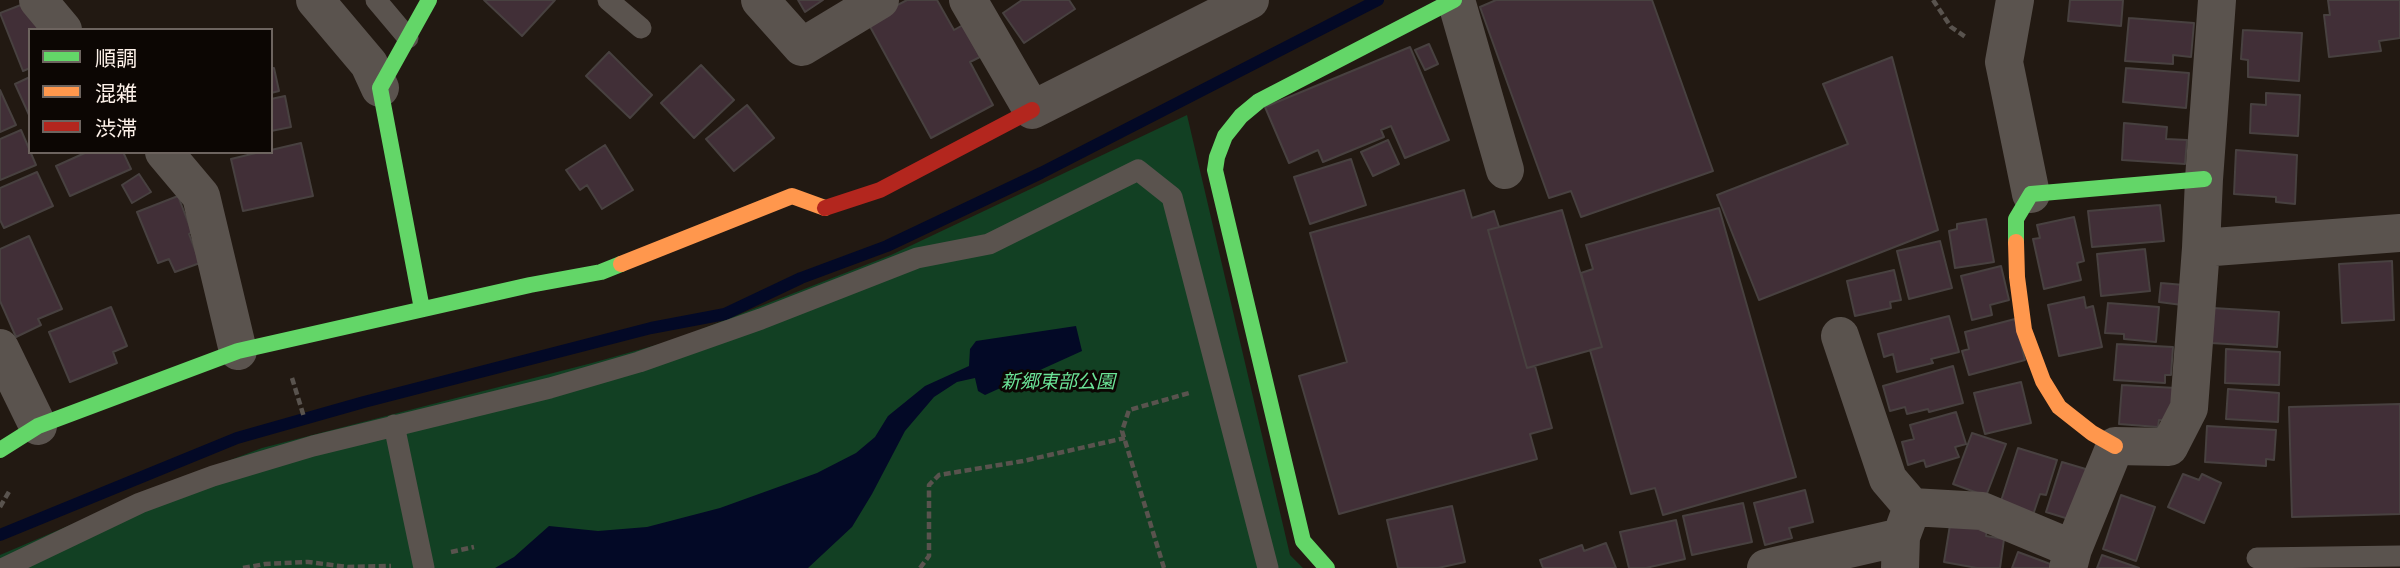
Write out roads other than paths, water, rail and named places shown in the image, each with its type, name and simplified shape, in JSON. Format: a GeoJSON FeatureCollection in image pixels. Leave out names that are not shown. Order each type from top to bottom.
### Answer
{"type":"FeatureCollection","features":[{"type":"Feature","properties":{"kind":"street"},"geometry":{"type":"LineString","coordinates":[[38,0],[61,28]]}},
{"type":"Feature","properties":{"kind":"street"},"geometry":{"type":"LineString","coordinates":[[315,0],[369,64],[380,88],[422,309]]}},
{"type":"Feature","properties":{"kind":"street"},"geometry":{"type":"LineString","coordinates":[[380,88],[429,0]]}},
{"type":"Feature","properties":{"kind":"street"},"geometry":{"type":"LineString","coordinates":[[760,0],[802,47],[880,0]]}},
{"type":"Feature","properties":{"kind":"street"},"geometry":{"type":"LineString","coordinates":[[968,0],[1032,110]]}},
{"type":"Feature","properties":{"kind":"street"},"geometry":{"type":"LineString","coordinates":[[0,450],[38,426],[238,351],[530,285],[601,272],[792,196],[827,209],[880,190],[1250,0]]}},
{"type":"Feature","properties":{"kind":"street"},"geometry":{"type":"LineString","coordinates":[[1315,564],[1303,541],[1215,170],[1225,136],[1241,116],[1259,101],[1455,0],[1505,170]]}},
{"type":"Feature","properties":{"kind":"street"},"geometry":{"type":"LineString","coordinates":[[2015,0],[2004,62],[2031,194],[2015,219],[2017,277],[2025,330],[2043,381],[2059,407],[2092,433],[2115,446],[2169,447],[2189,408],[2217,0]]}},
{"type":"Feature","properties":{"kind":"street"},"geometry":{"type":"LineString","coordinates":[[166,154],[201,196],[238,351]]}},
{"type":"Feature","properties":{"kind":"street"},"geometry":{"type":"LineString","coordinates":[[2031,194],[2204,179]]}},
{"type":"Feature","properties":{"kind":"street"},"geometry":{"type":"LineString","coordinates":[[2202,248],[2400,233]]}},
{"type":"Feature","properties":{"kind":"street"},"geometry":{"type":"LineString","coordinates":[[1840,336],[1888,479],[1904,537]]}},
{"type":"Feature","properties":{"kind":"street"},"geometry":{"type":"LineString","coordinates":[[0,348],[38,426]]}},
{"type":"Feature","properties":{"kind":"street"},"geometry":{"type":"LineString","coordinates":[[1766,568],[1904,537],[1982,511],[2071,559],[2115,446]]}},
{"type":"Feature","properties":{"kind":"lane"},"geometry":{"type":"LineString","coordinates":[[376,0],[408,38]]}},
{"type":"Feature","properties":{"kind":"lane"},"geometry":{"type":"LineString","coordinates":[[608,0],[641,28]]}},
{"type":"Feature","properties":{"kind":"lane"},"geometry":{"type":"LineString","coordinates":[[4,568],[140,503],[214,477],[313,446],[550,388],[639,362],[761,319],[917,258],[989,244],[1138,170],[1172,197],[1268,568]]}},
{"type":"Feature","properties":{"kind":"lane"},"geometry":{"type":"LineString","coordinates":[[394,425],[424,568]]}},
{"type":"Feature","properties":{"kind":"lane"},"geometry":{"type":"LineString","coordinates":[[2258,558],[2400,556]]}},
{"type":"Feature","properties":{"kind":"water"},"geometry":{"type":"Polygon","coordinates":[[[1076,326],[1082,351],[985,395],[978,391],[975,378],[957,382],[934,397],[905,431],[852,527],[808,568],[495,568],[514,557],[549,526],[598,531],[647,527],[720,508],[817,473],[856,453],[875,437],[888,416],[925,386],[969,366],[970,349],[976,341],[1076,326]]]}},
{"type":"Feature","properties":{"kind":"waterway"},"geometry":{"type":"LineString","coordinates":[[0,535],[237,438],[364,402],[651,328],[725,314],[801,278],[887,246],[1041,173],[1378,0]]}},
{"type":"Feature","properties":{"kind":"park label","name":"新郷東部公園"},"geometry":{"type":"Point","coordinates":[1058,382]}}]}
